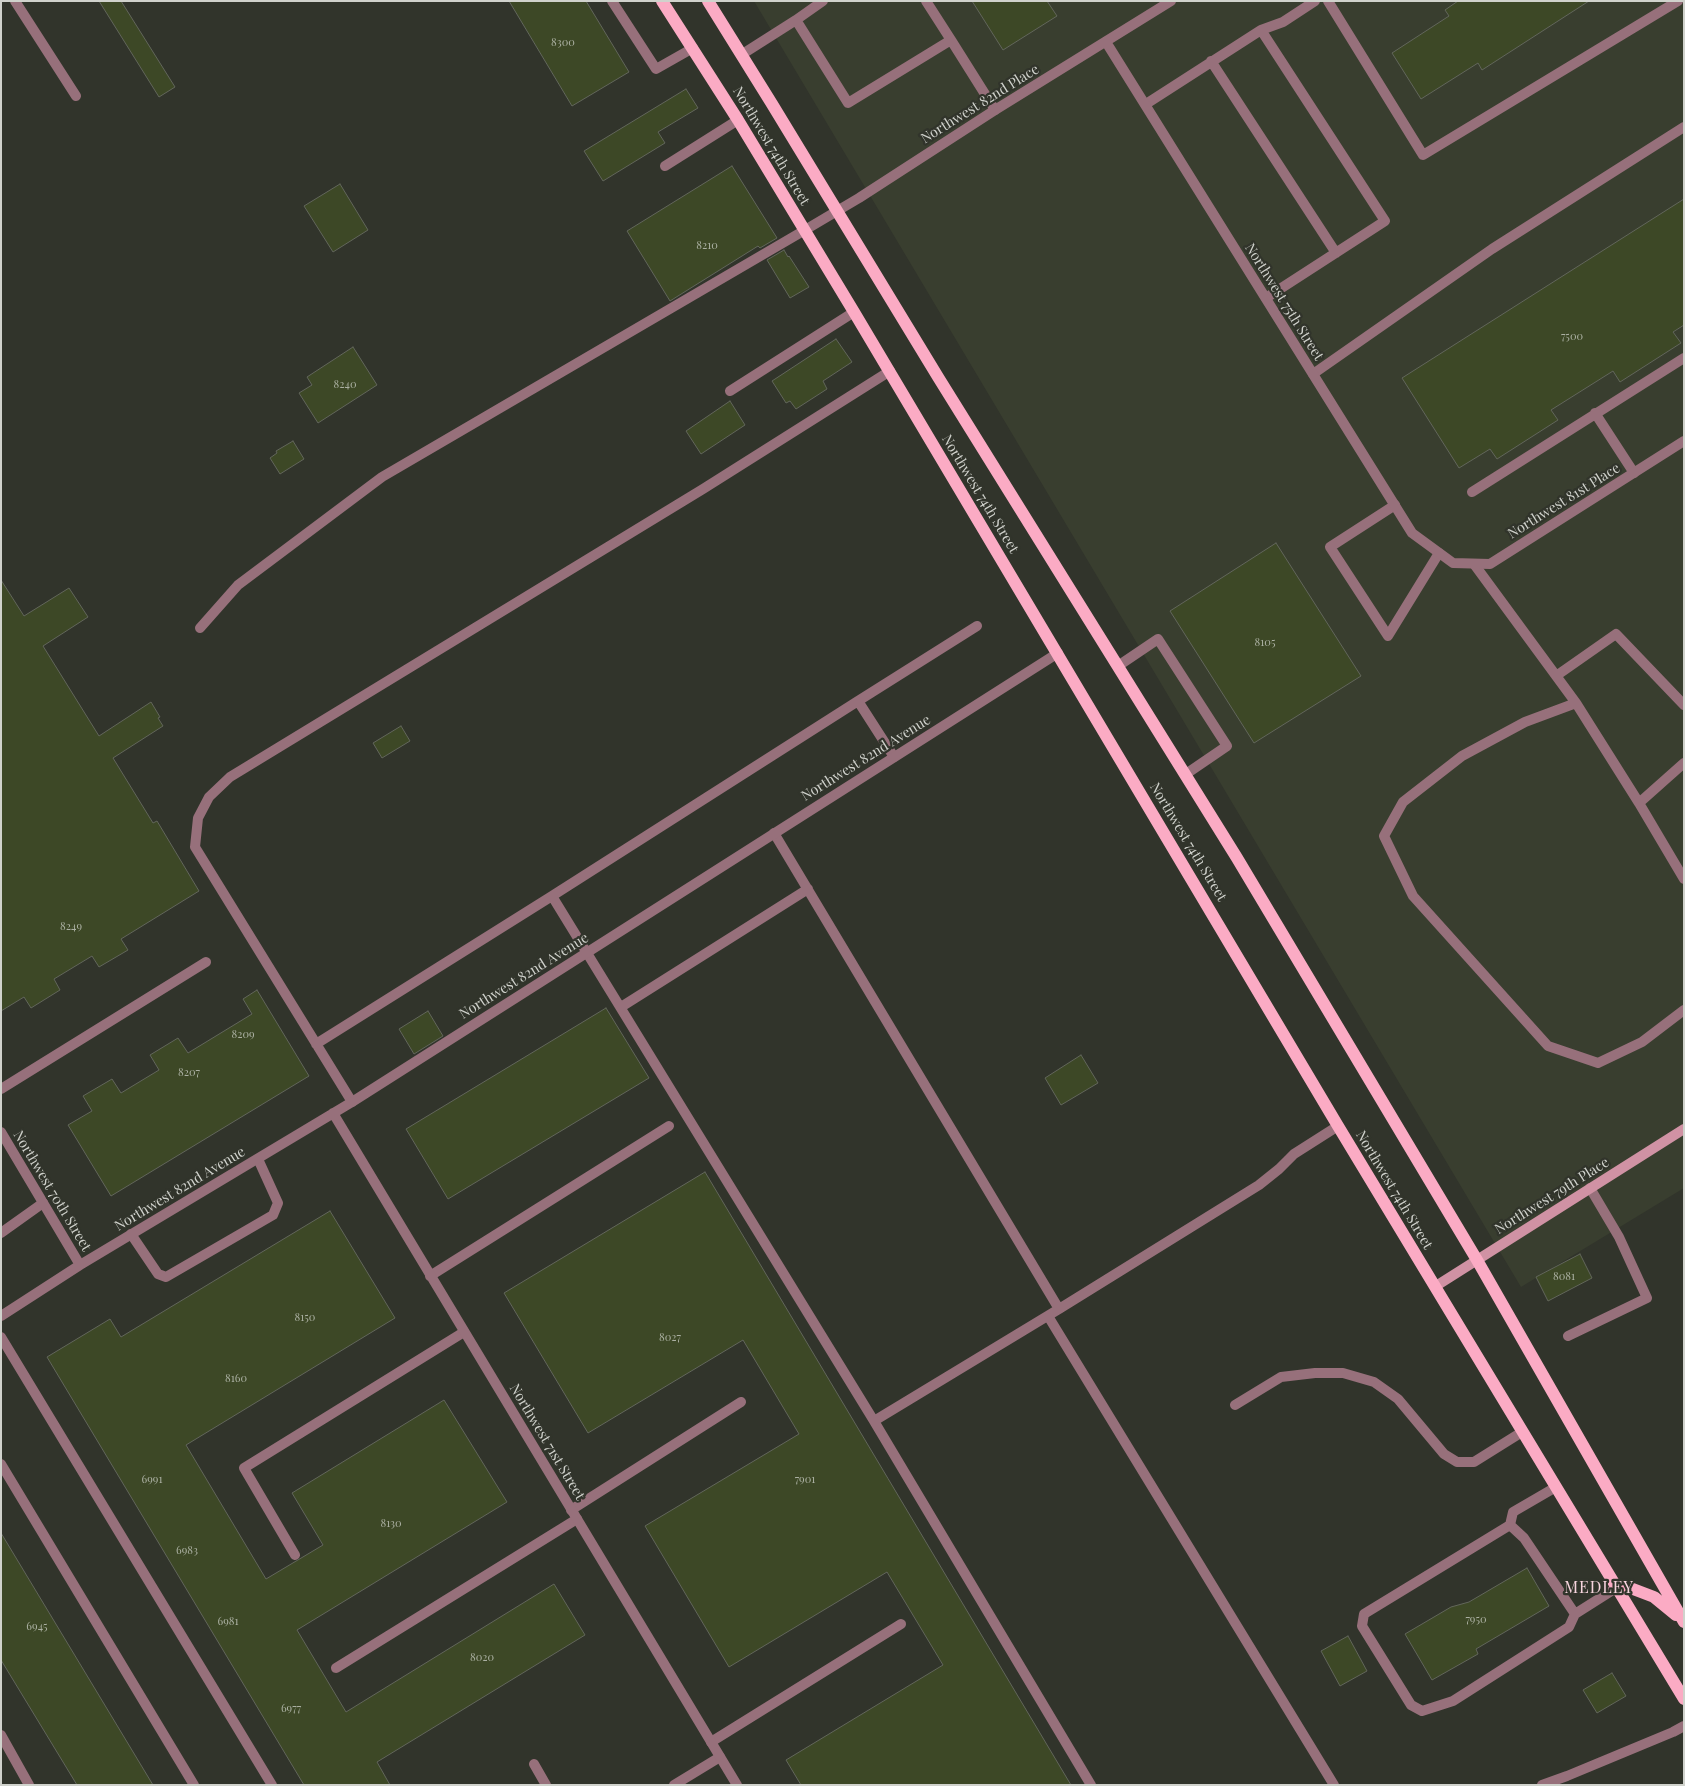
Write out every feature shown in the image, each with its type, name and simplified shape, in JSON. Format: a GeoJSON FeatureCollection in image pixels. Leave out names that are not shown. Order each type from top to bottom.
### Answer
{"type":"FeatureCollection","features":[{"type":"Feature","properties":{"kind":"main road","name":"Northwest 74th Street"},"geometry":{"type":"LineString","coordinates":[[662,1],[738,120],[890,371],[1338,1126],[1684,1700]]}},
{"type":"Feature","properties":{"kind":"main road","name":"Northwest 74th Street"},"geometry":{"type":"LineString","coordinates":[[708,1],[943,385],[1242,866],[1477,1260],[1684,1622]]}},
{"type":"Feature","properties":{"kind":"main road","name":"Northwest 79th Place"},"geometry":{"type":"LineString","coordinates":[[1436,1286],[1684,1129]]}},
{"type":"Feature","properties":{"kind":"main road"},"geometry":{"type":"LineString","coordinates":[[1616,1588],[1633,1589],[1654,1597],[1684,1622]]}},
{"type":"Feature","properties":{"kind":"street"},"geometry":{"type":"LineString","coordinates":[[15,1],[76,96]]}},
{"type":"Feature","properties":{"kind":"street"},"geometry":{"type":"LineString","coordinates":[[612,1],[656,69],[693,48]]}},
{"type":"Feature","properties":{"kind":"street"},"geometry":{"type":"LineString","coordinates":[[741,54],[823,1]]}},
{"type":"Feature","properties":{"kind":"street"},"geometry":{"type":"LineString","coordinates":[[926,1],[995,110]]}},
{"type":"Feature","properties":{"kind":"street","name":"Northwest 82nd Place"},"geometry":{"type":"LineString","coordinates":[[200,628],[238,585],[382,477],[838,211],[1170,1]]}},
{"type":"Feature","properties":{"kind":"street"},"geometry":{"type":"LineString","coordinates":[[1146,104],[1261,30],[1283,22],[1315,1]]}},
{"type":"Feature","properties":{"kind":"street"},"geometry":{"type":"LineString","coordinates":[[1328,1],[1424,155],[1678,1]]}},
{"type":"Feature","properties":{"kind":"street"},"geometry":{"type":"LineString","coordinates":[[796,20],[848,103],[951,40]]}},
{"type":"Feature","properties":{"kind":"street"},"geometry":{"type":"LineString","coordinates":[[1261,30],[1385,222],[1266,298]]}},
{"type":"Feature","properties":{"kind":"street","name":"Northwest 75th Street"},"geometry":{"type":"LineString","coordinates":[[1106,42],[1412,533],[1453,563]]}},
{"type":"Feature","properties":{"kind":"street"},"geometry":{"type":"LineString","coordinates":[[1211,61],[1336,253]]}},
{"type":"Feature","properties":{"kind":"street"},"geometry":{"type":"LineString","coordinates":[[665,166],[738,120]]}},
{"type":"Feature","properties":{"kind":"street"},"geometry":{"type":"LineString","coordinates":[[1313,374],[1492,249],[1684,127]]}},
{"type":"Feature","properties":{"kind":"street"},"geometry":{"type":"LineString","coordinates":[[730,391],[854,312]]}},
{"type":"Feature","properties":{"kind":"street"},"geometry":{"type":"LineString","coordinates":[[1472,492],[1684,358]]}},
{"type":"Feature","properties":{"kind":"street"},"geometry":{"type":"LineString","coordinates":[[352,1102],[195,847],[198,818],[209,797],[230,777],[702,489],[890,371]]}},
{"type":"Feature","properties":{"kind":"street"},"geometry":{"type":"LineString","coordinates":[[1595,413],[1634,473]]}},
{"type":"Feature","properties":{"kind":"street","name":"Northwest 81st Place"},"geometry":{"type":"LineString","coordinates":[[1453,563],[1490,564],[1684,441]]}},
{"type":"Feature","properties":{"kind":"street"},"geometry":{"type":"LineString","coordinates":[[1394,505],[1330,547],[1388,636],[1439,553]]}},
{"type":"Feature","properties":{"kind":"street"},"geometry":{"type":"LineString","coordinates":[[1474,564],[1576,703],[1640,803],[1684,878]]}},
{"type":"Feature","properties":{"kind":"street"},"geometry":{"type":"LineString","coordinates":[[316,1044],[977,626]]}},
{"type":"Feature","properties":{"kind":"street"},"geometry":{"type":"LineString","coordinates":[[1556,676],[1616,634],[1684,705]]}},
{"type":"Feature","properties":{"kind":"street"},"geometry":{"type":"LineString","coordinates":[[1118,666],[1158,639],[1227,746],[1186,774]]}},
{"type":"Feature","properties":{"kind":"street","name":"Northwest 82nd Avenue"},"geometry":{"type":"LineString","coordinates":[[1,1316],[80,1265],[352,1102],[1058,653]]}},
{"type":"Feature","properties":{"kind":"street"},"geometry":{"type":"LineString","coordinates":[[858,701],[894,757]]}},
{"type":"Feature","properties":{"kind":"street"},"geometry":{"type":"LineString","coordinates":[[1576,703],[1525,722],[1462,756],[1404,802],[1384,836],[1413,896],[1548,1046],[1598,1063],[1642,1042],[1684,1010]]}},
{"type":"Feature","properties":{"kind":"street"},"geometry":{"type":"LineString","coordinates":[[1640,803],[1684,763]]}},
{"type":"Feature","properties":{"kind":"street"},"geometry":{"type":"LineString","coordinates":[[774,833],[1059,1309]]}},
{"type":"Feature","properties":{"kind":"street"},"geometry":{"type":"LineString","coordinates":[[621,1006],[808,889]]}},
{"type":"Feature","properties":{"kind":"street"},"geometry":{"type":"LineString","coordinates":[[552,896],[874,1421],[1091,1785]]}},
{"type":"Feature","properties":{"kind":"street"},"geometry":{"type":"LineString","coordinates":[[1,1089],[206,962]]}},
{"type":"Feature","properties":{"kind":"street","name":"Northwest 71st Street"},"geometry":{"type":"LineString","coordinates":[[333,1113],[737,1785]]}},
{"type":"Feature","properties":{"kind":"street"},"geometry":{"type":"LineString","coordinates":[[430,1276],[669,1126]]}},
{"type":"Feature","properties":{"kind":"street"},"geometry":{"type":"LineString","coordinates":[[874,1421],[1259,1185],[1294,1154],[1338,1126]]}},
{"type":"Feature","properties":{"kind":"street","name":"Northwest 70th Street"},"geometry":{"type":"LineString","coordinates":[[1,1132],[80,1265]]}},
{"type":"Feature","properties":{"kind":"street"},"geometry":{"type":"LineString","coordinates":[[131,1234],[158,1274],[166,1277],[273,1215],[278,1203],[258,1159]]}},
{"type":"Feature","properties":{"kind":"street"},"geometry":{"type":"LineString","coordinates":[[1568,1336],[1647,1298],[1620,1237],[1590,1188]]}},
{"type":"Feature","properties":{"kind":"street"},"geometry":{"type":"LineString","coordinates":[[1,1233],[43,1203]]}},
{"type":"Feature","properties":{"kind":"street"},"geometry":{"type":"LineString","coordinates":[[1048,1316],[1334,1785]]}},
{"type":"Feature","properties":{"kind":"street"},"geometry":{"type":"LineString","coordinates":[[295,1555],[244,1468],[464,1332]]}},
{"type":"Feature","properties":{"kind":"street"},"geometry":{"type":"LineString","coordinates":[[1,1338],[272,1785]]}},
{"type":"Feature","properties":{"kind":"street"},"geometry":{"type":"LineString","coordinates":[[1235,1405],[1281,1377],[1315,1373],[1343,1373],[1374,1382],[1398,1399],[1444,1454],[1457,1462],[1474,1462],[1522,1432]]}},
{"type":"Feature","properties":{"kind":"street"},"geometry":{"type":"LineString","coordinates":[[571,1510],[740,1402]]}},
{"type":"Feature","properties":{"kind":"street"},"geometry":{"type":"LineString","coordinates":[[1,1464],[194,1785]]}},
{"type":"Feature","properties":{"kind":"street"},"geometry":{"type":"LineString","coordinates":[[1556,1486],[1513,1512],[1510,1525],[1364,1614],[1362,1626],[1411,1705],[1422,1711],[1453,1701],[1569,1626],[1575,1614],[1616,1588]]}},
{"type":"Feature","properties":{"kind":"street"},"geometry":{"type":"LineString","coordinates":[[336,1668],[577,1519]]}},
{"type":"Feature","properties":{"kind":"street"},"geometry":{"type":"LineString","coordinates":[[1510,1525],[1524,1538],[1575,1614]]}},
{"type":"Feature","properties":{"kind":"street"},"geometry":{"type":"LineString","coordinates":[[711,1742],[901,1624]]}},
{"type":"Feature","properties":{"kind":"street"},"geometry":{"type":"LineString","coordinates":[[1542,1785],[1684,1726]]}},
{"type":"Feature","properties":{"kind":"street"},"geometry":{"type":"LineString","coordinates":[[1,1735],[29,1785]]}},
{"type":"Feature","properties":{"kind":"street"},"geometry":{"type":"LineString","coordinates":[[674,1785],[720,1757]]}},
{"type":"Feature","properties":{"kind":"street"},"geometry":{"type":"LineString","coordinates":[[534,1764],[546,1785]]}},
{"type":"Feature","properties":{"kind":"shaded area"},"geometry":{"type":"Polygon","coordinates":[[[754,1],[1684,1],[1684,1188],[1521,1287],[754,1]]]}},
{"type":"Feature","properties":{"kind":"building"},"geometry":{"type":"Polygon","coordinates":[[[99,1],[121,1],[175,87],[159,97],[99,1]]]}},
{"type":"Feature","properties":{"kind":"building"},"geometry":{"type":"Polygon","coordinates":[[[509,1],[586,1],[629,72],[572,106],[509,1]]]}},
{"type":"Feature","properties":{"kind":"building"},"geometry":{"type":"Polygon","coordinates":[[[972,1],[1047,1],[1057,16],[1003,50],[972,1]]]}},
{"type":"Feature","properties":{"kind":"building"},"geometry":{"type":"Polygon","coordinates":[[[1458,1],[1589,1],[1482,70],[1478,63],[1421,99],[1392,53],[1449,16],[1445,10],[1458,1]]]}},
{"type":"Feature","properties":{"kind":"building"},"geometry":{"type":"Polygon","coordinates":[[[686,89],[698,108],[658,132],[665,143],[603,181],[584,151],[686,89]]]}},
{"type":"Feature","properties":{"kind":"building"},"geometry":{"type":"Polygon","coordinates":[[[732,166],[777,238],[760,248],[758,246],[670,301],[627,231],[732,166]]]}},
{"type":"Feature","properties":{"kind":"building"},"geometry":{"type":"Polygon","coordinates":[[[340,184],[368,230],[333,252],[304,206],[340,184]]]}},
{"type":"Feature","properties":{"kind":"building"},"geometry":{"type":"Polygon","coordinates":[[[1684,199],[1684,325],[1673,332],[1681,343],[1620,382],[1613,371],[1551,410],[1558,420],[1497,459],[1490,449],[1459,468],[1402,378],[1684,199]]]}},
{"type":"Feature","properties":{"kind":"building"},"geometry":{"type":"Polygon","coordinates":[[[784,250],[809,287],[790,298],[767,260],[784,250]]]}},
{"type":"Feature","properties":{"kind":"building"},"geometry":{"type":"Polygon","coordinates":[[[836,339],[852,362],[823,381],[827,389],[796,409],[790,401],[786,403],[772,381],[836,339]]]}},
{"type":"Feature","properties":{"kind":"building"},"geometry":{"type":"Polygon","coordinates":[[[353,347],[377,385],[318,423],[299,393],[312,385],[307,377],[353,347]]]}},
{"type":"Feature","properties":{"kind":"building"},"geometry":{"type":"Polygon","coordinates":[[[730,401],[745,425],[701,454],[686,431],[730,401]]]}},
{"type":"Feature","properties":{"kind":"building"},"geometry":{"type":"Polygon","coordinates":[[[293,441],[304,459],[280,474],[270,458],[277,453],[276,451],[293,441]]]}},
{"type":"Feature","properties":{"kind":"building"},"geometry":{"type":"Polygon","coordinates":[[[1276,543],[1361,676],[1254,743],[1170,611],[1276,543]]]}},
{"type":"Feature","properties":{"kind":"building"},"geometry":{"type":"Polygon","coordinates":[[[1,580],[24,616],[69,588],[88,617],[43,646],[99,736],[151,702],[163,726],[113,758],[153,823],[157,821],[199,891],[121,939],[128,950],[99,967],[92,956],[54,979],[60,990],[31,1008],[24,997],[1,1011],[1,580]]]}},
{"type":"Feature","properties":{"kind":"building"},"geometry":{"type":"Polygon","coordinates":[[[401,726],[410,741],[382,758],[373,743],[401,726]]]}},
{"type":"Feature","properties":{"kind":"building"},"geometry":{"type":"Polygon","coordinates":[[[257,990],[309,1076],[111,1196],[68,1125],[92,1111],[83,1096],[112,1079],[121,1093],[159,1070],[150,1055],[178,1038],[188,1053],[252,1014],[243,999],[257,990]]]}},
{"type":"Feature","properties":{"kind":"building"},"geometry":{"type":"Polygon","coordinates":[[[606,1008],[649,1078],[448,1199],[406,1129],[606,1008]]]}},
{"type":"Feature","properties":{"kind":"building"},"geometry":{"type":"Polygon","coordinates":[[[428,1011],[443,1036],[414,1054],[399,1029],[428,1011]]]}},
{"type":"Feature","properties":{"kind":"building"},"geometry":{"type":"Polygon","coordinates":[[[1081,1055],[1098,1083],[1061,1105],[1045,1078],[1081,1055]]]}},
{"type":"Feature","properties":{"kind":"building"},"geometry":{"type":"Polygon","coordinates":[[[705,1172],[1071,1785],[801,1785],[786,1760],[943,1665],[887,1572],[729,1667],[645,1526],[799,1434],[743,1340],[588,1433],[504,1293],[705,1172]]]}},
{"type":"Feature","properties":{"kind":"building"},"geometry":{"type":"Polygon","coordinates":[[[330,1211],[395,1318],[186,1445],[266,1579],[323,1545],[292,1493],[444,1400],[507,1502],[297,1630],[346,1712],[554,1584],[585,1635],[377,1762],[390,1785],[304,1785],[47,1357],[110,1319],[121,1337],[330,1211]]]}},
{"type":"Feature","properties":{"kind":"building"},"geometry":{"type":"Polygon","coordinates":[[[1580,1254],[1592,1278],[1548,1301],[1536,1277],[1580,1254]]]}},
{"type":"Feature","properties":{"kind":"building"},"geometry":{"type":"Polygon","coordinates":[[[1,1533],[153,1785],[77,1785],[1,1660],[1,1533]]]}},
{"type":"Feature","properties":{"kind":"building"},"geometry":{"type":"Polygon","coordinates":[[[1527,1568],[1549,1606],[1476,1649],[1478,1654],[1432,1680],[1405,1634],[1451,1607],[1469,1602],[1527,1568]]]}},
{"type":"Feature","properties":{"kind":"building"},"geometry":{"type":"Polygon","coordinates":[[[1348,1636],[1367,1671],[1340,1686],[1321,1651],[1348,1636]]]}},
{"type":"Feature","properties":{"kind":"building"},"geometry":{"type":"Polygon","coordinates":[[[1612,1673],[1626,1696],[1597,1713],[1583,1690],[1612,1673]]]}},
{"type":"Feature","properties":{"kind":"district","name":"MEDLEY"},"geometry":{"type":"Point","coordinates":[1599,1588]}}]}
